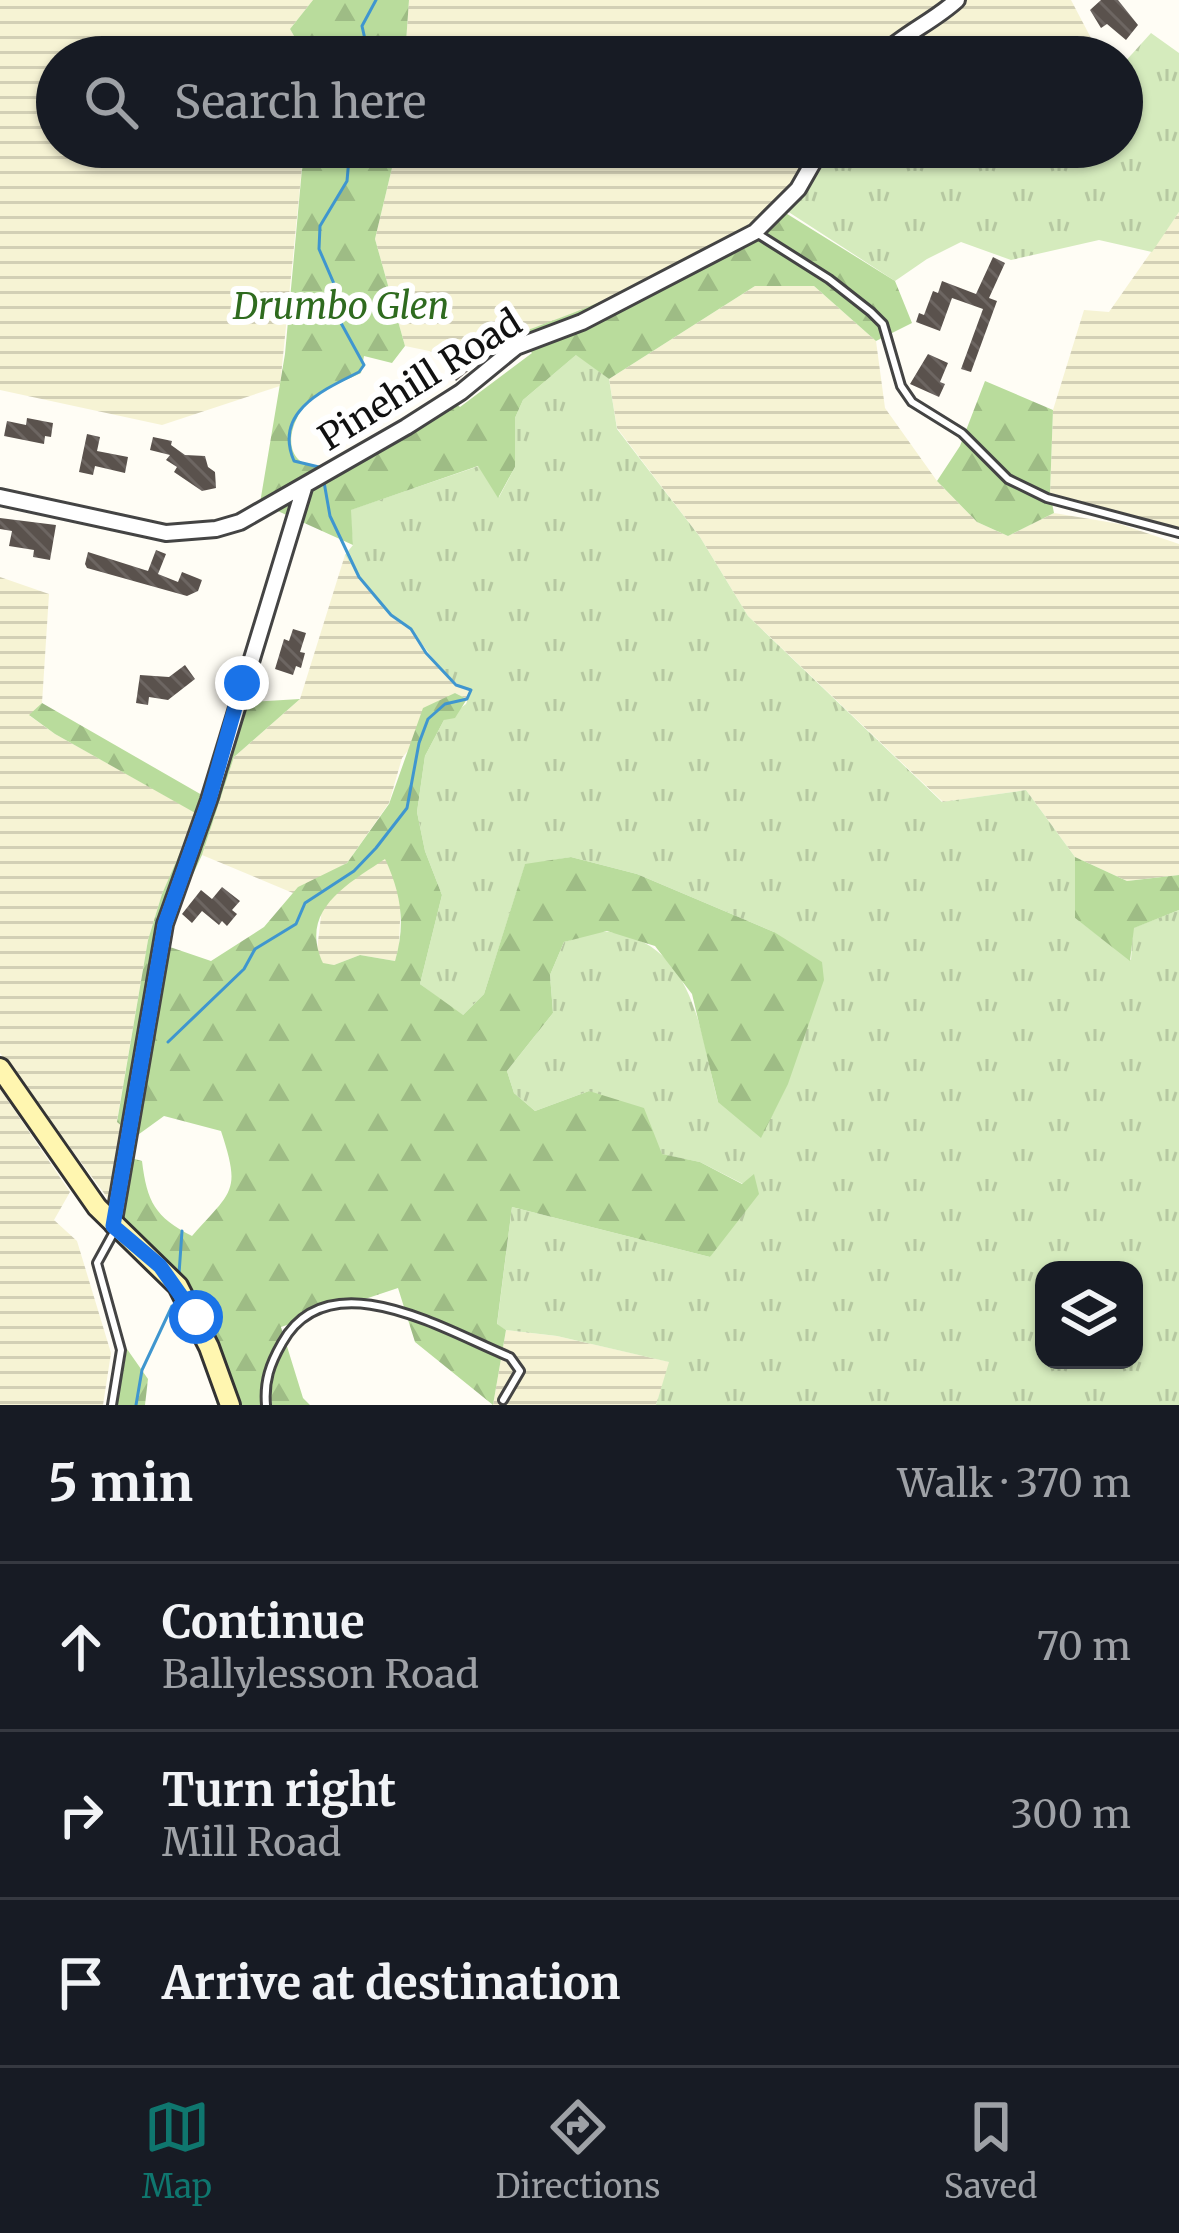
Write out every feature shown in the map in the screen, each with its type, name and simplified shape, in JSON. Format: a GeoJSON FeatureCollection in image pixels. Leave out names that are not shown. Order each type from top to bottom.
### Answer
{"type":"FeatureCollection","features":[{"type":"Feature","properties":{"kind":"main road"},"geometry":{"type":"LineString","coordinates":[[0,1068],[115,1228],[178,1286],[209,1347],[230,1405]]}},
{"type":"Feature","properties":{"kind":"street"},"geometry":{"type":"LineString","coordinates":[[908,36],[957,0]]}},
{"type":"Feature","properties":{"kind":"street","name":"Pinehill Road"},"geometry":{"type":"LineString","coordinates":[[0,497],[166,533],[240,522],[461,392],[516,347],[582,322],[755,232],[782,210],[809,168]]}},
{"type":"Feature","properties":{"kind":"street"},"geometry":{"type":"LineString","coordinates":[[115,1228],[165,924],[316,481]]}},
{"type":"Feature","properties":{"kind":"lane"},"geometry":{"type":"LineString","coordinates":[[755,232],[872,312],[883,324],[901,386],[912,402],[962,433],[1008,479],[1047,498],[1179,533]]}},
{"type":"Feature","properties":{"kind":"lane"},"geometry":{"type":"LineString","coordinates":[[112,1405],[121,1350],[97,1263],[115,1228]]}},
{"type":"Feature","properties":{"kind":"lane"},"geometry":{"type":"LineString","coordinates":[[266,1405],[265,1384],[285,1336],[311,1312],[338,1305],[398,1310],[510,1357],[520,1371],[503,1400]]}},
{"type":"Feature","properties":{"kind":"shaded area"},"geometry":{"type":"Polygon","coordinates":[[[0,0],[313,0],[290,29],[294,36],[36,36],[36,168],[302,168],[280,386],[162,425],[0,390],[0,0]]]}},
{"type":"Feature","properties":{"kind":"shaded area"},"geometry":{"type":"Polygon","coordinates":[[[409,0],[945,0],[893,36],[406,36],[409,0]]]}},
{"type":"Feature","properties":{"kind":"shaded area"},"geometry":{"type":"Polygon","coordinates":[[[965,0],[1071,0],[1090,36],[921,36],[965,0]]]}},
{"type":"Feature","properties":{"kind":"shaded area"},"geometry":{"type":"Polygon","coordinates":[[[392,168],[800,168],[776,207],[750,228],[596,305],[514,335],[476,337],[439,353],[405,346],[375,239],[392,168]]]}},
{"type":"Feature","properties":{"kind":"shaded area"},"geometry":{"type":"Polygon","coordinates":[[[1179,212],[1179,528],[1050,493],[1053,410],[1084,310],[1109,312],[1179,212]]]}},
{"type":"Feature","properties":{"kind":"shaded area"},"geometry":{"type":"Polygon","coordinates":[[[755,286],[814,286],[876,341],[885,408],[937,481],[977,522],[1008,536],[1054,513],[1120,524],[1179,544],[1179,875],[1127,881],[1075,857],[1026,790],[943,802],[748,616],[700,537],[617,428],[609,379],[755,286]]]}},
{"type":"Feature","properties":{"kind":"shaded area"},"geometry":{"type":"Polygon","coordinates":[[[345,555],[390,615],[411,629],[426,653],[471,694],[467,699],[455,693],[402,758],[389,803],[347,863],[293,893],[202,855],[234,757],[300,699],[345,555]]]}},
{"type":"Feature","properties":{"kind":"shaded area"},"geometry":{"type":"Polygon","coordinates":[[[0,577],[49,594],[42,703],[30,716],[198,814],[162,894],[148,940],[117,1121],[126,1129],[112,1204],[0,1053],[0,577]]]}},
{"type":"Feature","properties":{"kind":"shaded area"},"geometry":{"type":"Polygon","coordinates":[[[385,858],[401,894],[395,961],[360,955],[323,964],[317,950],[322,908],[385,858]]]}},
{"type":"Feature","properties":{"kind":"shaded area"},"geometry":{"type":"Polygon","coordinates":[[[0,1089],[70,1192],[54,1220],[77,1241],[111,1353],[103,1405],[0,1405],[0,1089]]]}},
{"type":"Feature","properties":{"kind":"shaded area"},"geometry":{"type":"Polygon","coordinates":[[[506,1330],[557,1336],[670,1362],[656,1405],[493,1405],[506,1330]]]}},
{"type":"Feature","properties":{"kind":"green space"},"geometry":{"type":"Polygon","coordinates":[[[313,0],[409,0],[406,36],[294,36],[290,29],[313,0]]]}},
{"type":"Feature","properties":{"kind":"green space"},"geometry":{"type":"Polygon","coordinates":[[[1151,33],[1179,53],[1179,212],[1152,252],[1099,240],[1011,260],[961,242],[895,281],[787,211],[818,168],[1143,168],[1143,42],[1151,33]]]}},
{"type":"Feature","properties":{"kind":"green space","name":"Drumbo Glen"},"geometry":{"type":"Polygon","coordinates":[[[302,168],[392,168],[375,239],[405,346],[392,363],[364,356],[361,373],[321,392],[305,406],[291,437],[294,453],[305,463],[326,468],[447,396],[460,407],[532,353],[514,335],[685,264],[776,207],[895,281],[912,323],[876,341],[814,286],[755,286],[609,379],[576,355],[523,400],[515,418],[515,467],[498,498],[478,466],[351,510],[353,545],[260,503],[285,354],[302,168]]]}},
{"type":"Feature","properties":{"kind":"green space"},"geometry":{"type":"Polygon","coordinates":[[[577,354],[609,379],[617,429],[700,537],[748,616],[942,802],[1026,790],[1075,857],[1075,918],[1131,960],[1133,928],[1179,910],[1179,1405],[656,1405],[669,1362],[497,1325],[512,1207],[710,1257],[743,1184],[700,1162],[661,1154],[589,1091],[535,1111],[514,1093],[507,1071],[553,1013],[550,975],[564,942],[610,932],[639,940],[661,954],[690,996],[718,1102],[774,932],[637,874],[571,857],[525,865],[484,994],[462,1016],[420,984],[442,895],[417,812],[425,756],[444,720],[466,704],[471,691],[446,673],[360,578],[345,555],[353,545],[350,510],[479,466],[499,497],[515,467],[515,418],[523,400],[577,354]]]}},
{"type":"Feature","properties":{"kind":"green space"},"geometry":{"type":"Polygon","coordinates":[[[985,381],[1053,410],[1050,493],[1054,513],[1008,536],[977,522],[937,481],[960,446],[985,381]]]}},
{"type":"Feature","properties":{"kind":"green space"},"geometry":{"type":"Polygon","coordinates":[[[455,693],[467,699],[455,718],[444,720],[425,756],[417,812],[442,895],[420,984],[463,1015],[484,994],[525,864],[571,857],[637,874],[774,932],[822,962],[824,980],[788,1084],[761,1138],[718,1102],[692,994],[655,946],[607,931],[564,942],[550,975],[553,1013],[507,1071],[514,1093],[535,1111],[589,1091],[644,1108],[662,1154],[700,1162],[742,1184],[754,1174],[759,1194],[710,1257],[512,1207],[497,1324],[506,1330],[493,1405],[415,1342],[398,1288],[281,1327],[303,1398],[310,1405],[217,1405],[204,1359],[185,1318],[159,1281],[125,1249],[120,1219],[131,1158],[142,1161],[150,1198],[161,1215],[192,1236],[224,1199],[231,1179],[221,1131],[164,1116],[135,1137],[117,1122],[148,940],[162,894],[197,814],[29,715],[42,703],[202,795],[231,703],[300,699],[234,757],[202,855],[171,922],[167,946],[211,961],[264,927],[298,887],[347,863],[389,804],[423,708],[455,693]],[[385,859],[331,900],[317,928],[323,963],[334,965],[360,955],[395,961],[401,921],[385,859]]]}},
{"type":"Feature","properties":{"kind":"green space"},"geometry":{"type":"Polygon","coordinates":[[[1075,857],[1127,881],[1179,875],[1179,910],[1134,928],[1130,961],[1075,918],[1075,857]]]}},
{"type":"Feature","properties":{"kind":"green space"},"geometry":{"type":"Polygon","coordinates":[[[127,1349],[148,1379],[145,1405],[117,1405],[127,1349]]]}},
{"type":"Feature","properties":{"kind":"building"},"geometry":{"type":"Polygon","coordinates":[[[1101,0],[1118,0],[1138,25],[1129,36],[1121,36],[1107,24],[1101,28],[1090,10],[1101,0]]]}},
{"type":"Feature","properties":{"kind":"building"},"geometry":{"type":"Polygon","coordinates":[[[993,257],[1005,263],[989,298],[997,301],[971,372],[961,369],[983,309],[952,298],[940,331],[916,322],[942,281],[976,294],[993,257]]]}},
{"type":"Feature","properties":{"kind":"building"},"geometry":{"type":"Polygon","coordinates":[[[490,341],[495,349],[456,381],[445,367],[490,341]]]}},
{"type":"Feature","properties":{"kind":"building"},"geometry":{"type":"Polygon","coordinates":[[[928,354],[948,363],[939,397],[910,384],[928,354]]]}},
{"type":"Feature","properties":{"kind":"building"},"geometry":{"type":"Polygon","coordinates":[[[27,418],[53,423],[51,437],[45,436],[44,444],[4,436],[7,421],[26,425],[27,418]]]}},
{"type":"Feature","properties":{"kind":"building"},"geometry":{"type":"Polygon","coordinates":[[[87,434],[100,437],[97,451],[128,457],[125,473],[95,466],[93,475],[79,472],[87,434]]]}},
{"type":"Feature","properties":{"kind":"building"},"geometry":{"type":"Polygon","coordinates":[[[153,437],[172,441],[185,455],[205,456],[215,472],[216,488],[202,491],[174,472],[177,467],[166,460],[170,455],[150,450],[153,437]]]}},
{"type":"Feature","properties":{"kind":"building"},"geometry":{"type":"Polygon","coordinates":[[[0,518],[56,525],[50,560],[33,557],[34,550],[9,546],[12,531],[0,529],[0,518]]]}},
{"type":"Feature","properties":{"kind":"building"},"geometry":{"type":"Polygon","coordinates":[[[156,550],[166,554],[158,574],[178,582],[182,572],[202,580],[198,591],[187,596],[85,564],[88,552],[148,571],[156,550]]]}},
{"type":"Feature","properties":{"kind":"building"},"geometry":{"type":"Polygon","coordinates":[[[293,629],[306,633],[301,668],[296,666],[293,675],[275,669],[284,639],[289,641],[293,629]]]}},
{"type":"Feature","properties":{"kind":"building"},"geometry":{"type":"Polygon","coordinates":[[[185,665],[195,679],[168,700],[149,697],[148,705],[136,703],[140,675],[169,677],[185,665]]]}},
{"type":"Feature","properties":{"kind":"building"},"geometry":{"type":"Polygon","coordinates":[[[222,887],[240,901],[227,926],[202,911],[192,923],[182,914],[201,890],[212,899],[222,887]]]}},
{"type":"Feature","properties":{"kind":"waterway"},"geometry":{"type":"LineString","coordinates":[[364,36],[362,26],[376,0]]}},
{"type":"Feature","properties":{"kind":"waterway"},"geometry":{"type":"LineString","coordinates":[[321,473],[319,467],[294,461],[290,429],[305,405],[364,365],[341,323],[338,293],[319,249],[320,226],[347,181],[348,168]]}},
{"type":"Feature","properties":{"kind":"waterway"},"geometry":{"type":"LineString","coordinates":[[168,1042],[244,969],[255,949],[296,924],[305,903],[354,871],[376,848],[407,808],[428,719],[445,704],[467,699],[471,690],[456,685],[411,629],[391,615],[359,577],[330,516],[324,482]]}},
{"type":"Feature","properties":{"kind":"waterway"},"geometry":{"type":"LineString","coordinates":[[179,1274],[182,1231]]}},
{"type":"Feature","properties":{"kind":"waterway"},"geometry":{"type":"LineString","coordinates":[[136,1405],[142,1370],[172,1306]]}},
{"type":"Feature","properties":{"kind":"route"},"geometry":{"type":"LineString","coordinates":[[196,1317],[160,1266],[113,1226],[165,924],[209,800],[242,683]]}}]}
